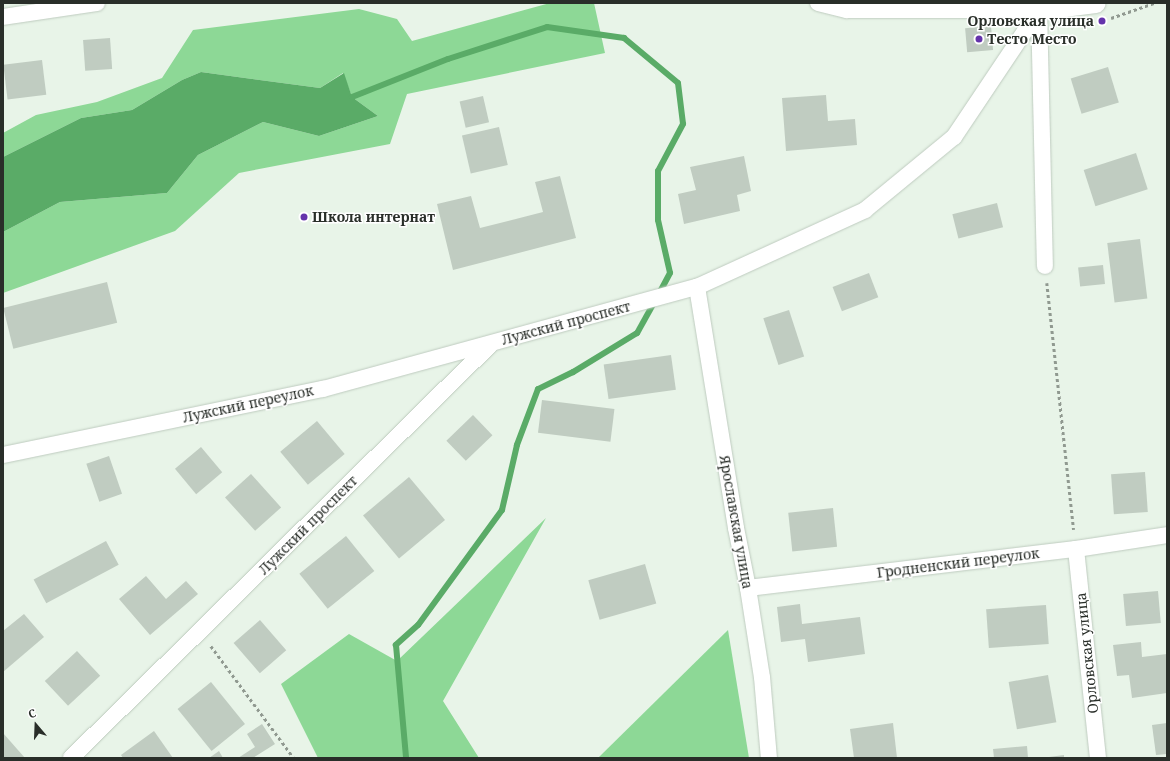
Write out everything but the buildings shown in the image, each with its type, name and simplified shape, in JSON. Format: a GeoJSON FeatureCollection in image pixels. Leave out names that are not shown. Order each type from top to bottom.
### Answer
{"type":"FeatureCollection","features":[{"type":"Feature","properties":{"kind":"street"},"geometry":{"type":"LineString","coordinates":[[3,17],[42,7],[97,3]]}},
{"type":"Feature","properties":{"kind":"street"},"geometry":{"type":"LineString","coordinates":[[818,3],[847,10],[1096,3]]}},
{"type":"Feature","properties":{"kind":"street"},"geometry":{"type":"LineString","coordinates":[[1040,5],[1045,266]]}},
{"type":"Feature","properties":{"kind":"street","name":"Лужский проспект"},"geometry":{"type":"LineString","coordinates":[[71,758],[491,344],[697,287],[865,210],[954,137],[1040,5]]}},
{"type":"Feature","properties":{"kind":"street","name":"Ярославская улица"},"geometry":{"type":"LineString","coordinates":[[697,287],[762,677],[769,758]]}},
{"type":"Feature","properties":{"kind":"street","name":"Лужский переулок"},"geometry":{"type":"LineString","coordinates":[[3,455],[323,388],[491,344]]}},
{"type":"Feature","properties":{"kind":"street","name":"Гродненский переулок"},"geometry":{"type":"LineString","coordinates":[[748,588],[1076,549],[1167,535]]}},
{"type":"Feature","properties":{"kind":"street","name":"Орловская улица"},"geometry":{"type":"LineString","coordinates":[[1076,549],[1098,758]]}},
{"type":"Feature","properties":{"kind":"path"},"geometry":{"type":"LineString","coordinates":[[1109,19],[1154,3]]}},
{"type":"Feature","properties":{"kind":"path"},"geometry":{"type":"LineString","coordinates":[[1045,266],[1076,549]]}},
{"type":"Feature","properties":{"kind":"path"},"geometry":{"type":"LineString","coordinates":[[200,630],[294,758]]}},
{"type":"Feature","properties":{"kind":"shaded area"},"geometry":{"type":"Polygon","coordinates":[[[550,3],[594,3],[605,53],[407,94],[390,144],[239,173],[175,231],[3,293],[3,232],[60,202],[167,193],[198,155],[263,122],[319,136],[378,116],[352,97],[343,73],[320,88],[201,72],[182,80],[132,110],[81,118],[3,157],[3,133],[36,115],[97,102],[162,78],[193,30],[359,9],[397,19],[412,41],[550,3]]]}},
{"type":"Feature","properties":{"kind":"shaded area"},"geometry":{"type":"Polygon","coordinates":[[[201,72],[320,88],[344,73],[352,97],[378,116],[319,136],[263,122],[198,155],[167,193],[60,202],[3,232],[3,157],[81,118],[132,110],[182,80],[201,72]]]}},
{"type":"Feature","properties":{"kind":"shaded area"},"geometry":{"type":"Polygon","coordinates":[[[546,518],[443,701],[479,758],[318,758],[281,684],[349,634],[397,661],[546,518]]]}},
{"type":"Feature","properties":{"kind":"shaded area"},"geometry":{"type":"Polygon","coordinates":[[[728,630],[749,758],[598,758],[728,630]]]}},
{"type":"Feature","properties":{"kind":"waterway"},"geometry":{"type":"LineString","coordinates":[[352,97],[448,59],[547,27],[624,38],[678,83],[683,124],[658,171],[658,220],[670,273],[656,299],[637,333],[573,372],[538,389],[517,445],[502,510],[418,625],[396,645],[406,758]]}},
{"type":"Feature","properties":{"kind":"place","name":"Орловская улица"},"geometry":{"type":"Point","coordinates":[1102,21]}},
{"type":"Feature","properties":{"kind":"place","name":"Тесто Место"},"geometry":{"type":"Point","coordinates":[979,39]}},
{"type":"Feature","properties":{"kind":"place","name":"Школа интернат"},"geometry":{"type":"Point","coordinates":[304,217]}}]}
